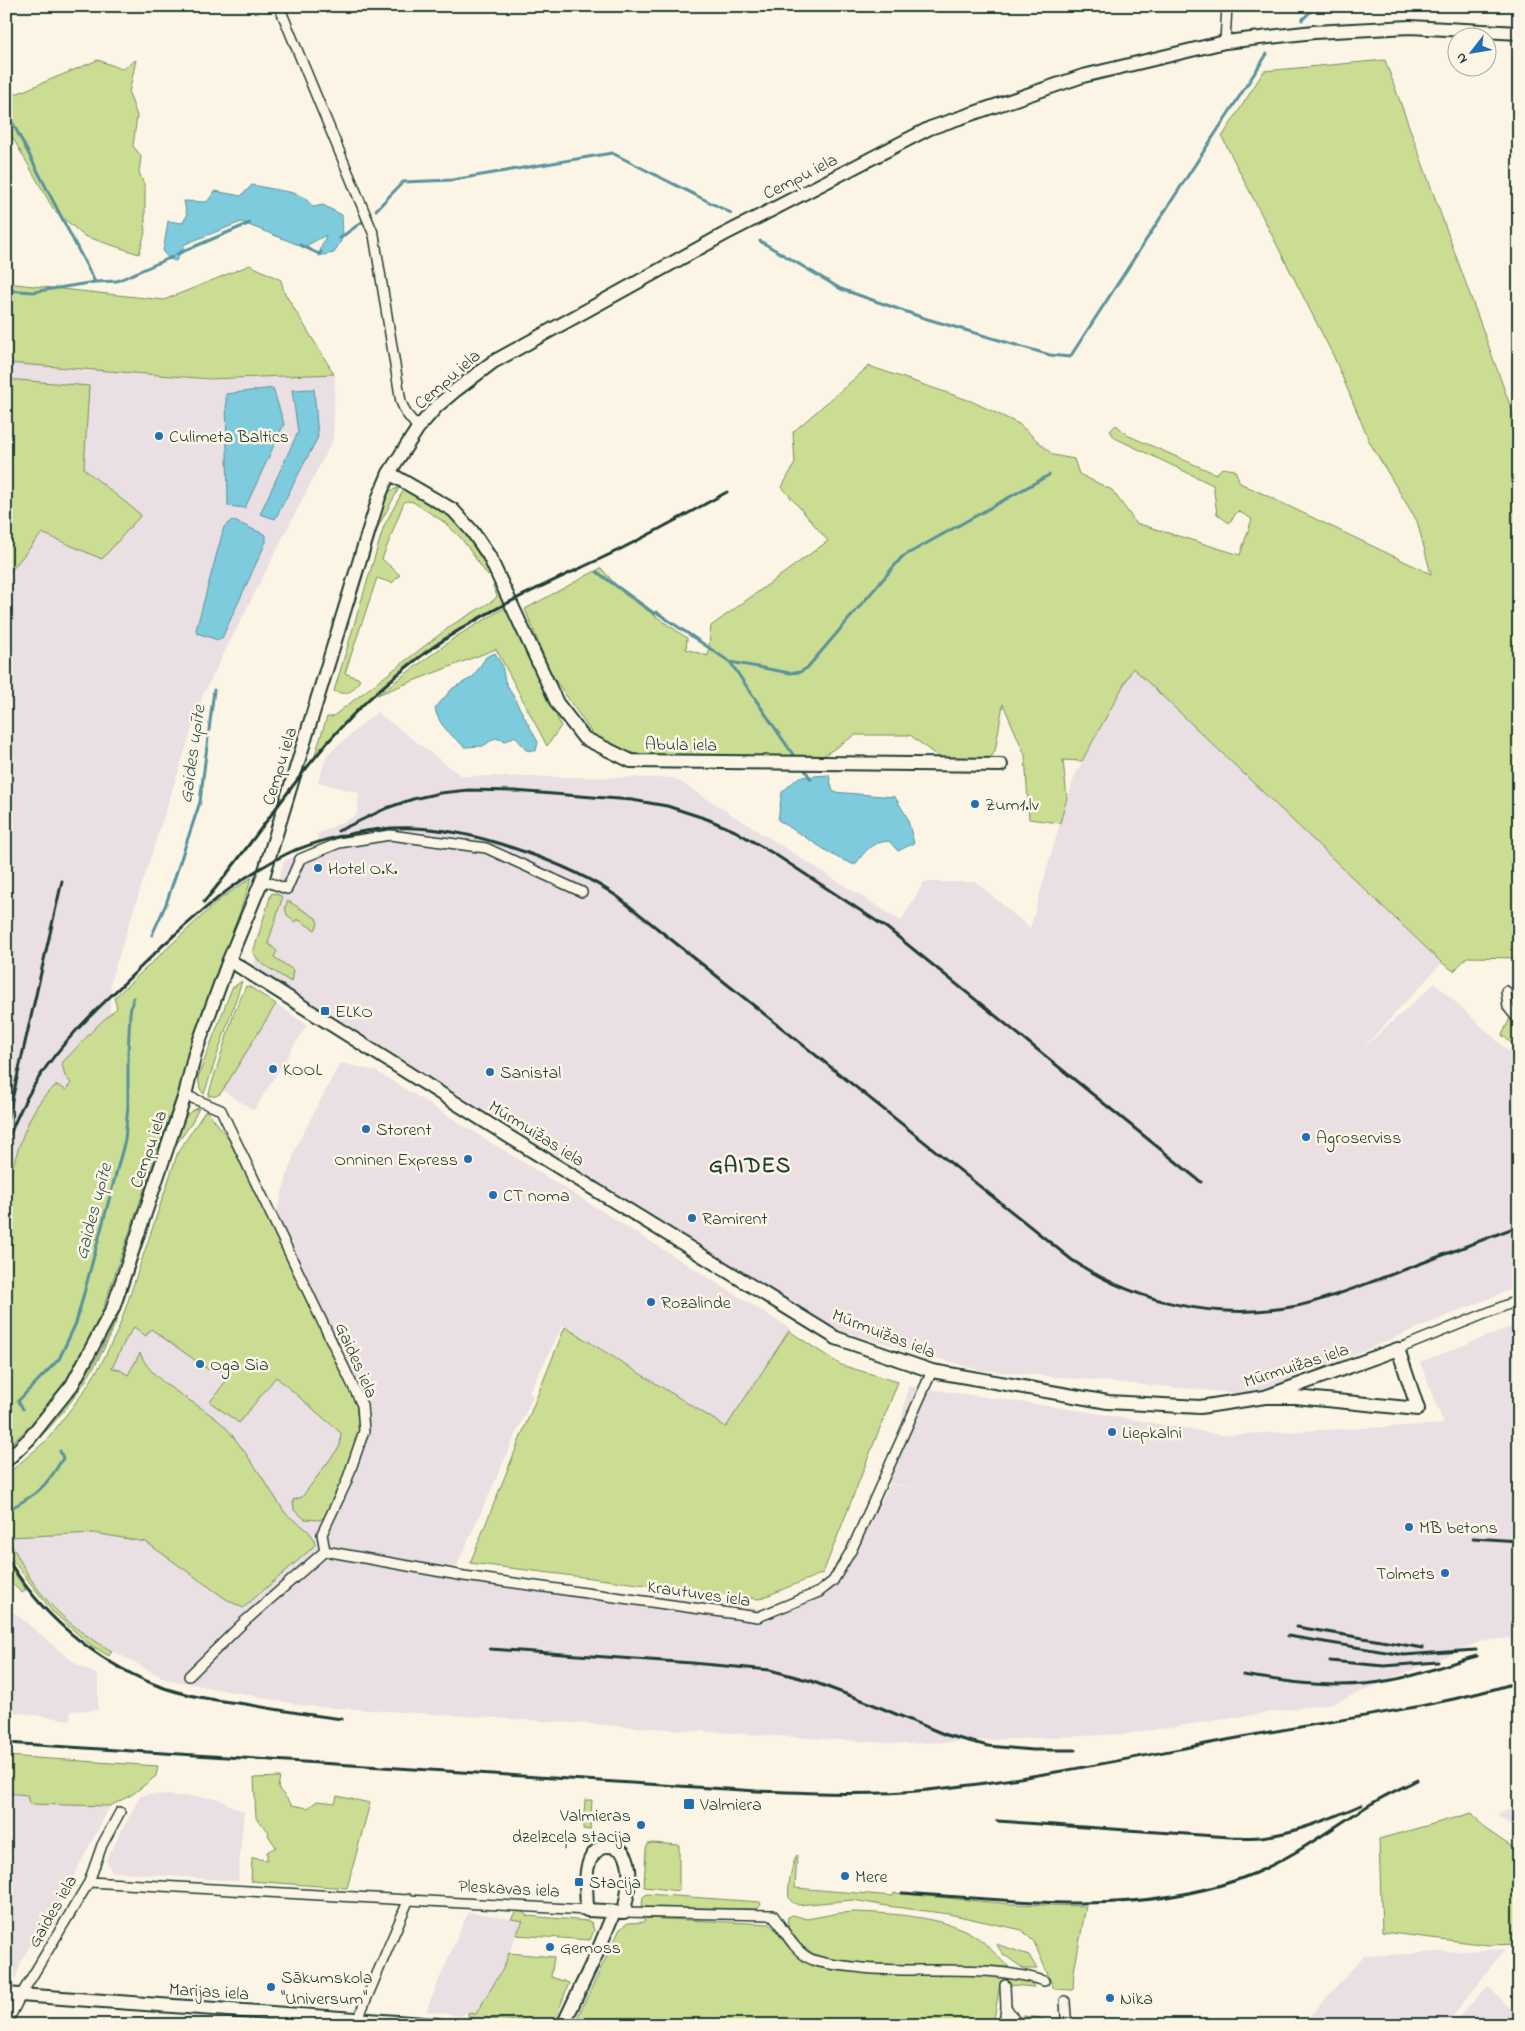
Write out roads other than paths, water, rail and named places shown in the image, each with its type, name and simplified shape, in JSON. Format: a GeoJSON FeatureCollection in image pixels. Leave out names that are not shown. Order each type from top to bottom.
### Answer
{"type":"FeatureCollection","features":[{"type":"Feature","properties":{"kind":"street"},"geometry":{"type":"LineString","coordinates":[[279,6],[374,235],[400,402],[418,428]]}},
{"type":"Feature","properties":{"kind":"street"},"geometry":{"type":"LineString","coordinates":[[1225,42],[1227,6]]}},
{"type":"Feature","properties":{"kind":"street","name":"Cempu iela"},"geometry":{"type":"LineString","coordinates":[[6,1460],[29,1439],[72,1385],[113,1308],[185,1095],[195,1054],[262,880],[370,525],[389,473],[418,428],[436,407],[493,362],[723,235],[930,128],[1082,76],[1225,42],[1314,32],[1410,27],[1519,32]]}},
{"type":"Feature","properties":{"kind":"street","name":"Abula iela"},"geometry":{"type":"LineString","coordinates":[[389,473],[454,510],[472,531],[489,556],[556,703],[584,738],[631,761],[1001,765]]}},
{"type":"Feature","properties":{"kind":"street"},"geometry":{"type":"LineString","coordinates":[[262,880],[287,889],[300,859],[339,844],[390,835],[486,848],[582,892]]}},
{"type":"Feature","properties":{"kind":"street","name":"Mūrmuižas iela"},"geometry":{"type":"LineString","coordinates":[[230,960],[508,1136],[836,1338],[932,1371],[1108,1402],[1200,1407],[1265,1398],[1398,1349],[1519,1300]]}},
{"type":"Feature","properties":{"kind":"street"},"geometry":{"type":"LineString","coordinates":[[1506,991],[1508,1007],[1519,1021]]}},
{"type":"Feature","properties":{"kind":"street","name":"Gaides iela"},"geometry":{"type":"LineString","coordinates":[[185,1095],[221,1110],[362,1406],[364,1431],[346,1483],[322,1534],[324,1551]]}},
{"type":"Feature","properties":{"kind":"street"},"geometry":{"type":"LineString","coordinates":[[1265,1398],[1295,1397],[1418,1409],[1398,1349]]}},
{"type":"Feature","properties":{"kind":"street","name":"Krautuves iela"},"geometry":{"type":"LineString","coordinates":[[324,1551],[464,1576],[758,1617],[819,1592],[833,1581],[852,1549],[932,1371]]}},
{"type":"Feature","properties":{"kind":"street"},"geometry":{"type":"LineString","coordinates":[[189,1676],[244,1622],[324,1551]]}},
{"type":"Feature","properties":{"kind":"street","name":"Gaides iela"},"geometry":{"type":"LineString","coordinates":[[6,2025],[21,1995],[89,1882],[102,1845],[120,1812]]}},
{"type":"Feature","properties":{"kind":"street"},"geometry":{"type":"LineString","coordinates":[[563,2025],[597,1953],[619,1912],[630,1869],[624,1854],[611,1846],[598,1848],[590,1857],[588,1864],[587,1910]]}},
{"type":"Feature","properties":{"kind":"street","name":"Pleskavas iela"},"geometry":{"type":"LineString","coordinates":[[89,1882],[619,1912],[773,1915],[794,1945],[812,1960],[846,1966],[906,1970],[1008,1973],[1044,1982]]}},
{"type":"Feature","properties":{"kind":"street"},"geometry":{"type":"LineString","coordinates":[[356,2022],[409,1899]]}},
{"type":"Feature","properties":{"kind":"street"},"geometry":{"type":"LineString","coordinates":[[1004,2025],[1003,2020],[1006,2007],[1005,1985]]}},
{"type":"Feature","properties":{"kind":"street","name":"Marijas iela"},"geometry":{"type":"LineString","coordinates":[[6,1994],[356,2022],[438,2025]]}},
{"type":"Feature","properties":{"kind":"street"},"geometry":{"type":"LineString","coordinates":[[1065,2001],[1066,2017],[1070,2025]]}},
{"type":"Feature","properties":{"kind":"street"},"geometry":{"type":"LineString","coordinates":[[1006,2007],[1018,2025]]}},
{"type":"Feature","properties":{"kind":"water"},"geometry":{"type":"Polygon","coordinates":[[[252,185],[294,193],[305,198],[313,207],[323,205],[342,215],[343,237],[334,253],[318,256],[326,235],[304,247],[241,222],[185,244],[176,261],[169,259],[163,252],[168,221],[182,223],[187,216],[184,201],[207,202],[215,191],[241,196],[252,185]]]}},
{"type":"Feature","properties":{"kind":"water"},"geometry":{"type":"Polygon","coordinates":[[[273,388],[284,424],[245,508],[228,506],[226,394],[273,388]]]}},
{"type":"Feature","properties":{"kind":"water"},"geometry":{"type":"Polygon","coordinates":[[[314,389],[318,437],[275,519],[260,514],[298,432],[292,390],[314,389]]]}},
{"type":"Feature","properties":{"kind":"water"},"geometry":{"type":"Polygon","coordinates":[[[232,520],[266,535],[266,542],[222,638],[218,640],[197,633],[196,630],[224,527],[232,520]]]}},
{"type":"Feature","properties":{"kind":"water"},"geometry":{"type":"Polygon","coordinates":[[[495,653],[502,665],[505,681],[538,742],[536,751],[526,750],[515,736],[506,741],[495,738],[483,746],[465,747],[446,730],[439,720],[435,708],[453,688],[473,677],[486,657],[495,653]]]}},
{"type":"Feature","properties":{"kind":"water"},"geometry":{"type":"Polygon","coordinates":[[[829,775],[833,792],[895,797],[907,817],[914,843],[898,851],[889,841],[877,843],[866,851],[855,865],[838,858],[778,820],[782,792],[799,777],[829,775]]]}},
{"type":"Feature","properties":{"kind":"waterway"},"geometry":{"type":"LineString","coordinates":[[1302,20],[1316,6]]}},
{"type":"Feature","properties":{"kind":"waterway"},"geometry":{"type":"LineString","coordinates":[[760,241],[841,289],[924,318],[1050,355],[1070,357],[1267,54]]}},
{"type":"Feature","properties":{"kind":"waterway"},"geometry":{"type":"LineString","coordinates":[[6,110],[95,282],[117,281],[172,257]]}},
{"type":"Feature","properties":{"kind":"waterway"},"geometry":{"type":"LineString","coordinates":[[376,210],[403,182],[452,180],[612,153],[731,213]]}},
{"type":"Feature","properties":{"kind":"waterway"},"geometry":{"type":"LineString","coordinates":[[340,238],[362,222]]}},
{"type":"Feature","properties":{"kind":"waterway"},"geometry":{"type":"LineString","coordinates":[[177,254],[250,223]]}},
{"type":"Feature","properties":{"kind":"waterway"},"geometry":{"type":"LineString","coordinates":[[300,245],[319,254],[321,252]]}},
{"type":"Feature","properties":{"kind":"waterway"},"geometry":{"type":"LineString","coordinates":[[6,290],[33,292],[95,282]]}},
{"type":"Feature","properties":{"kind":"waterway"},"geometry":{"type":"LineString","coordinates":[[794,756],[730,662],[790,673],[800,672],[807,668],[902,557],[1049,475]]}},
{"type":"Feature","properties":{"kind":"waterway"},"geometry":{"type":"LineString","coordinates":[[597,572],[655,614]]}},
{"type":"Feature","properties":{"kind":"waterway"},"geometry":{"type":"LineString","coordinates":[[657,612],[730,662]]}},
{"type":"Feature","properties":{"kind":"waterway","name":"Gaides upīte"},"geometry":{"type":"LineString","coordinates":[[152,935],[166,904],[200,802],[214,690]]}},
{"type":"Feature","properties":{"kind":"waterway"},"geometry":{"type":"LineString","coordinates":[[802,766],[811,779]]}},
{"type":"Feature","properties":{"kind":"waterway","name":"Gaides upīte"},"geometry":{"type":"LineString","coordinates":[[23,1409],[18,1401],[59,1359],[76,1323],[125,1140],[128,1105],[130,1013],[133,998]]}},
{"type":"Feature","properties":{"kind":"waterway","name":"Gaides upīte"},"geometry":{"type":"LineString","coordinates":[[6,1511],[33,1495],[45,1484],[63,1458],[60,1451]]}},
{"type":"Feature","properties":{"kind":"railway"},"geometry":{"type":"LineString","coordinates":[[204,902],[323,748],[368,700],[413,662],[478,619],[529,592],[664,527],[727,492]]}},
{"type":"Feature","properties":{"kind":"railway"},"geometry":{"type":"LineString","coordinates":[[338,831],[387,808],[413,799],[440,793],[469,790],[514,791],[632,800],[667,806],[707,819],[735,831],[776,855],[887,928],[1201,1182]]}},
{"type":"Feature","properties":{"kind":"railway"},"geometry":{"type":"LineString","coordinates":[[293,851],[352,833],[380,829],[435,829],[491,841],[548,860],[584,876],[618,897],[1072,1260],[1124,1288],[1152,1298],[1209,1310],[1268,1310],[1297,1306],[1344,1292],[1511,1229]]}},
{"type":"Feature","properties":{"kind":"railway"},"geometry":{"type":"LineString","coordinates":[[160,948],[224,893],[258,870],[297,849]]}},
{"type":"Feature","properties":{"kind":"railway"},"geometry":{"type":"LineString","coordinates":[[6,919],[11,857]]}},
{"type":"Feature","properties":{"kind":"railway"},"geometry":{"type":"LineString","coordinates":[[6,1126],[62,881]]}},
{"type":"Feature","properties":{"kind":"railway"},"geometry":{"type":"LineString","coordinates":[[6,1146],[19,1113],[52,1058],[72,1035],[164,944]]}},
{"type":"Feature","properties":{"kind":"railway"},"geometry":{"type":"LineString","coordinates":[[1473,1538],[1519,1541]]}},
{"type":"Feature","properties":{"kind":"railway"},"geometry":{"type":"LineString","coordinates":[[6,1556],[19,1577],[35,1597],[70,1633],[133,1675],[167,1689],[189,1695],[342,1719]]}},
{"type":"Feature","properties":{"kind":"railway"},"geometry":{"type":"LineString","coordinates":[[1297,1627],[1423,1648]]}},
{"type":"Feature","properties":{"kind":"railway"},"geometry":{"type":"LineString","coordinates":[[1288,1636],[1404,1655],[1476,1650]]}},
{"type":"Feature","properties":{"kind":"railway"},"geometry":{"type":"LineString","coordinates":[[490,1649],[770,1670],[811,1681],[946,1735],[988,1746],[1033,1750],[1075,1750]]}},
{"type":"Feature","properties":{"kind":"railway"},"geometry":{"type":"LineString","coordinates":[[1243,1675],[1299,1683],[1355,1685],[1403,1678],[1477,1656]]}},
{"type":"Feature","properties":{"kind":"railway"},"geometry":{"type":"LineString","coordinates":[[1330,1661],[1384,1666],[1438,1662]]}},
{"type":"Feature","properties":{"kind":"railway"},"geometry":{"type":"LineString","coordinates":[[6,1743],[757,1791],[842,1794],[885,1793],[928,1790],[1050,1773],[1420,1706],[1519,1682]]}},
{"type":"Feature","properties":{"kind":"railway"},"geometry":{"type":"LineString","coordinates":[[902,1893],[1079,1903],[1124,1902],[1168,1897],[1211,1888],[1253,1874],[1270,1866],[1301,1849],[1381,1798],[1417,1780]]}},
{"type":"Feature","properties":{"kind":"railway"},"geometry":{"type":"LineString","coordinates":[[997,1821],[1230,1837],[1257,1837],[1300,1829],[1361,1805]]}},
{"type":"Feature","properties":{"kind":"place","name":"Culimeta Baltics"},"geometry":{"type":"Point","coordinates":[159,436]}},
{"type":"Feature","properties":{"kind":"place","name":"Zum1.lv"},"geometry":{"type":"Point","coordinates":[975,804]}},
{"type":"Feature","properties":{"kind":"place","name":"Hotel O.K."},"geometry":{"type":"Point","coordinates":[318,868]}},
{"type":"Feature","properties":{"kind":"place","name":"ELKO"},"geometry":{"type":"Point","coordinates":[325,1011]}},
{"type":"Feature","properties":{"kind":"place","name":"KOOL"},"geometry":{"type":"Point","coordinates":[273,1069]}},
{"type":"Feature","properties":{"kind":"place","name":"Sanistal"},"geometry":{"type":"Point","coordinates":[490,1072]}},
{"type":"Feature","properties":{"kind":"place","name":"Storent"},"geometry":{"type":"Point","coordinates":[366,1129]}},
{"type":"Feature","properties":{"kind":"place","name":"Agroserviss"},"geometry":{"type":"Point","coordinates":[1306,1137]}},
{"type":"Feature","properties":{"kind":"place","name":"Onninen Express"},"geometry":{"type":"Point","coordinates":[468,1159]}},
{"type":"Feature","properties":{"kind":"place","name":"CT noma"},"geometry":{"type":"Point","coordinates":[493,1195]}},
{"type":"Feature","properties":{"kind":"place","name":"Ramirent"},"geometry":{"type":"Point","coordinates":[692,1218]}},
{"type":"Feature","properties":{"kind":"place","name":"Rozalinde"},"geometry":{"type":"Point","coordinates":[651,1302]}},
{"type":"Feature","properties":{"kind":"place","name":"Oga Sia"},"geometry":{"type":"Point","coordinates":[200,1364]}},
{"type":"Feature","properties":{"kind":"place","name":"Liepkalni"},"geometry":{"type":"Point","coordinates":[1112,1432]}},
{"type":"Feature","properties":{"kind":"place","name":"MB betons"},"geometry":{"type":"Point","coordinates":[1409,1527]}},
{"type":"Feature","properties":{"kind":"place","name":"Tolmets"},"geometry":{"type":"Point","coordinates":[1445,1573]}},
{"type":"Feature","properties":{"kind":"place","name":"Valmiera"},"geometry":{"type":"Point","coordinates":[689,1804]}},
{"type":"Feature","properties":{"kind":"place","name":"Valmieras dzelzceļa stacija"},"geometry":{"type":"Point","coordinates":[641,1825]}},
{"type":"Feature","properties":{"kind":"place","name":"Mere"},"geometry":{"type":"Point","coordinates":[845,1876]}},
{"type":"Feature","properties":{"kind":"place","name":"Stacija"},"geometry":{"type":"Point","coordinates":[579,1882]}},
{"type":"Feature","properties":{"kind":"place","name":"Gemoss"},"geometry":{"type":"Point","coordinates":[550,1947]}},
{"type":"Feature","properties":{"kind":"place","name":"Sākumskola \"Universum\""},"geometry":{"type":"Point","coordinates":[271,1987]}},
{"type":"Feature","properties":{"kind":"place","name":"Nika"},"geometry":{"type":"Point","coordinates":[1110,1998]}},
{"type":"Feature","properties":{"kind":"district","name":"GAIDES"},"geometry":{"type":"Point","coordinates":[750,1164]}}]}
